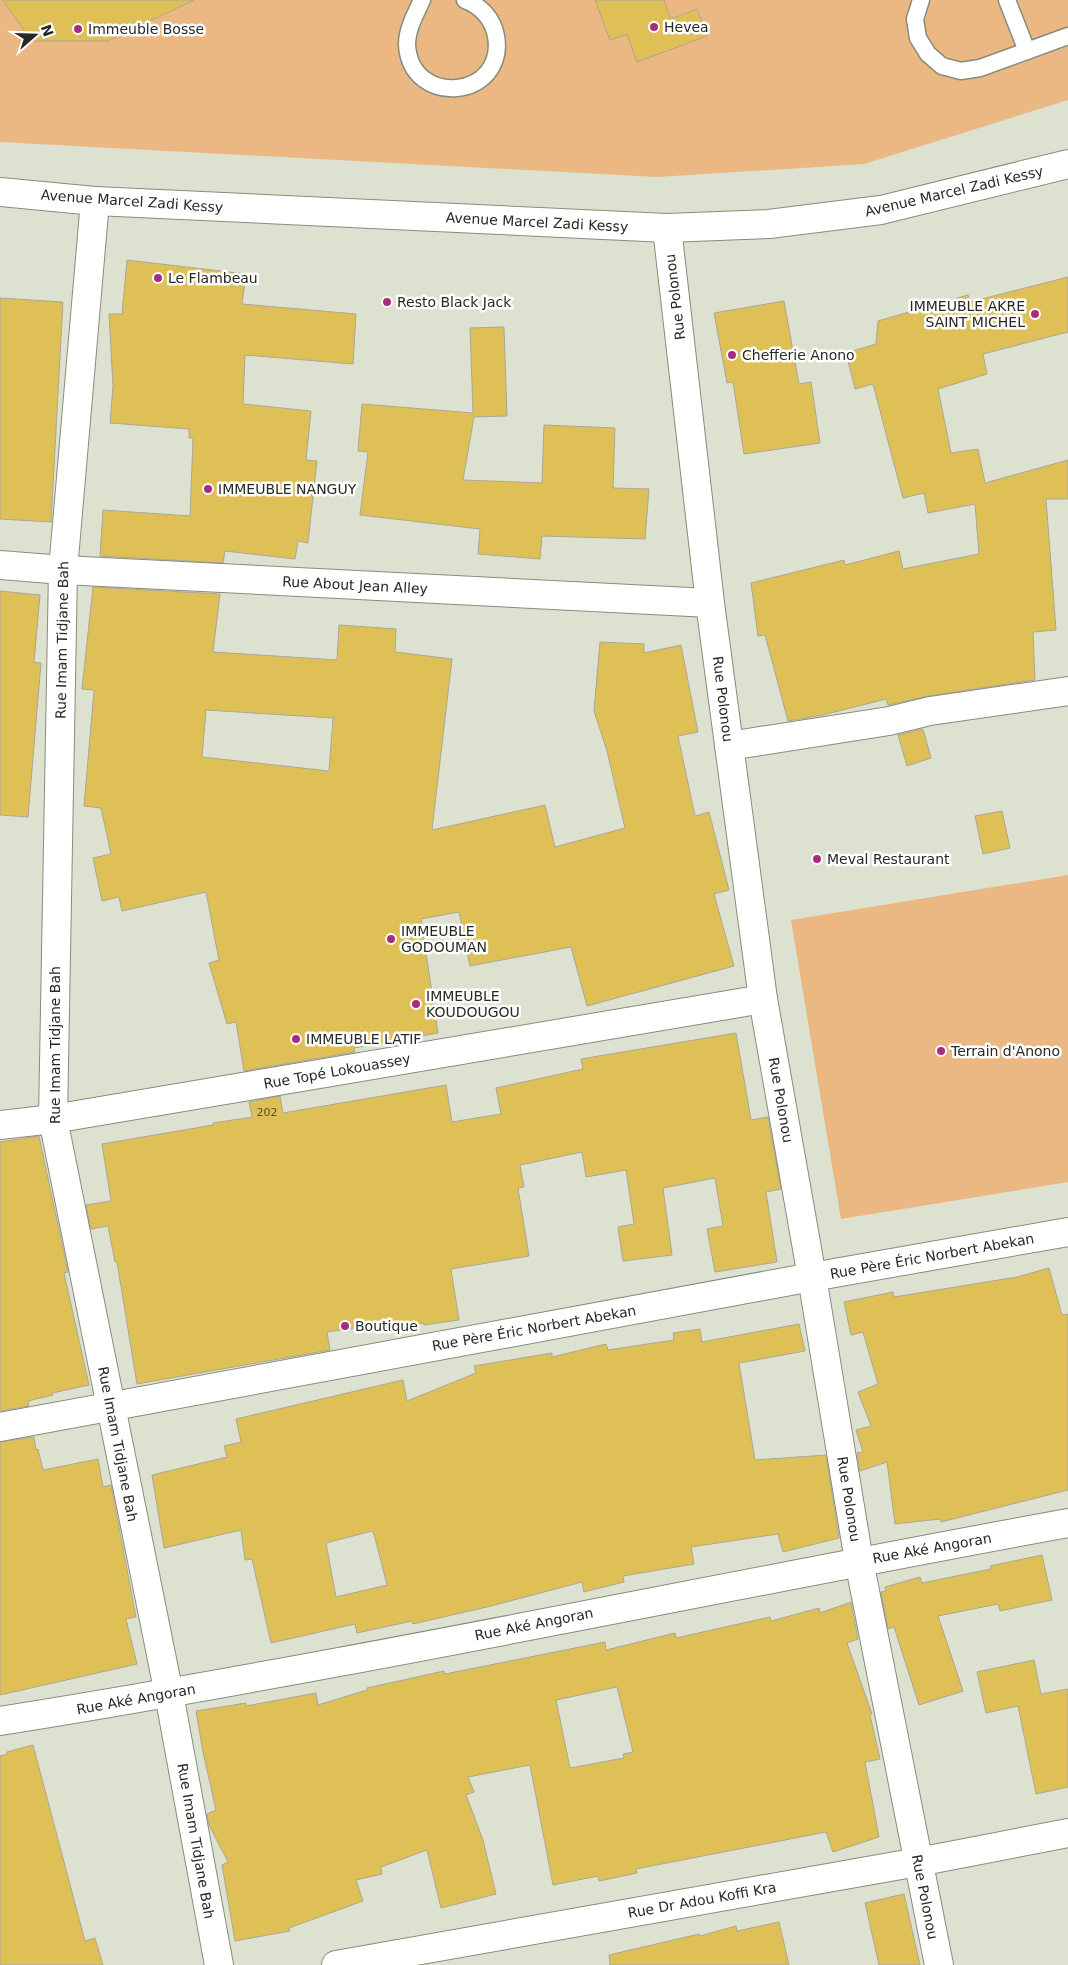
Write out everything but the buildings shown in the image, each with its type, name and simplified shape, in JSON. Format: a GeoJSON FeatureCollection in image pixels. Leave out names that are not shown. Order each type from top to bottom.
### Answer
{"type":"FeatureCollection","features":[{"type":"Feature","properties":{"kind":"street","name":"Avenue Marcel Zadi Kessy"},"geometry":{"type":"LineString","coordinates":[[0,192],[95,201],[667,228],[769,224],[880,210],[1068,164]]}},
{"type":"Feature","properties":{"kind":"street","name":"Rue Imam Tidjane Bah"},"geometry":{"type":"LineString","coordinates":[[95,201],[63,570],[53,1119],[169,1694],[218,1965]]}},
{"type":"Feature","properties":{"kind":"street","name":"Rue Polonou"},"geometry":{"type":"LineString","coordinates":[[667,228],[710,603],[763,999],[859,1561],[938,1965]]}},
{"type":"Feature","properties":{"kind":"street","name":"Rue About Jean Alley"},"geometry":{"type":"LineString","coordinates":[[0,565],[63,570],[710,603]]}},
{"type":"Feature","properties":{"kind":"street"},"geometry":{"type":"LineString","coordinates":[[729,746],[889,721],[930,711],[1068,691]]}},
{"type":"Feature","properties":{"kind":"street","name":"Rue Topé Lokouassey"},"geometry":{"type":"LineString","coordinates":[[0,1125],[53,1119],[763,999]]}},
{"type":"Feature","properties":{"kind":"street","name":"Rue Père Éric Norbert Abekan"},"geometry":{"type":"LineString","coordinates":[[0,1427],[110,1405],[1068,1232]]}},
{"type":"Feature","properties":{"kind":"street","name":"Rue Aké Angoran"},"geometry":{"type":"LineString","coordinates":[[0,1721],[169,1694],[859,1561],[1068,1523]]}},
{"type":"Feature","properties":{"kind":"street","name":"Rue Dr Adou Koffi Kra"},"geometry":{"type":"LineString","coordinates":[[336,1965],[918,1862],[1068,1832]]}},
{"type":"Feature","properties":{"kind":"lane"},"geometry":{"type":"LineString","coordinates":[[422,0],[411,25],[407,42],[410,60],[420,75],[434,85],[451,90],[468,86],[483,77],[494,62],[498,45],[495,28],[485,13],[465,0]]}},
{"type":"Feature","properties":{"kind":"lane"},"geometry":{"type":"LineString","coordinates":[[921,0],[915,18],[918,38],[928,54],[942,66],[961,71],[980,68],[1068,36]]}},
{"type":"Feature","properties":{"kind":"lane"},"geometry":{"type":"LineString","coordinates":[[1007,0],[1027,51]]}},
{"type":"Feature","properties":{"kind":"shaded area"},"geometry":{"type":"Polygon","coordinates":[[[0,0],[1068,0],[1068,100],[864,164],[657,177],[0,142],[0,0]]]}},
{"type":"Feature","properties":{"kind":"shaded area","name":"Terrain d'Anono"},"geometry":{"type":"Polygon","coordinates":[[[1068,875],[1068,1182],[841,1219],[791,920],[1068,875]]]}},
{"type":"Feature","properties":{"kind":"place","name":"Hevea"},"geometry":{"type":"Point","coordinates":[654,27]}},
{"type":"Feature","properties":{"kind":"place","name":"Immeuble Bosse"},"geometry":{"type":"Point","coordinates":[78,29]}},
{"type":"Feature","properties":{"kind":"place","name":"Le Flambeau"},"geometry":{"type":"Point","coordinates":[158,278]}},
{"type":"Feature","properties":{"kind":"place","name":"Resto Black Jack"},"geometry":{"type":"Point","coordinates":[387,302]}},
{"type":"Feature","properties":{"kind":"place","name":"IMMEUBLE AKRE SAINT MICHEL"},"geometry":{"type":"Point","coordinates":[1035,314]}},
{"type":"Feature","properties":{"kind":"place","name":"Chefferie Anono"},"geometry":{"type":"Point","coordinates":[732,355]}},
{"type":"Feature","properties":{"kind":"place","name":"IMMEUBLE NANGUY"},"geometry":{"type":"Point","coordinates":[208,489]}},
{"type":"Feature","properties":{"kind":"place","name":"Meval Restaurant"},"geometry":{"type":"Point","coordinates":[817,859]}},
{"type":"Feature","properties":{"kind":"place","name":"IMMEUBLE GODOUMAN"},"geometry":{"type":"Point","coordinates":[391,939]}},
{"type":"Feature","properties":{"kind":"place","name":"IMMEUBLE KOUDOUGOU"},"geometry":{"type":"Point","coordinates":[416,1004]}},
{"type":"Feature","properties":{"kind":"place","name":"IMMEUBLE LATIF"},"geometry":{"type":"Point","coordinates":[296,1039]}},
{"type":"Feature","properties":{"kind":"place","name":"Terrain d'Anono"},"geometry":{"type":"Point","coordinates":[941,1051]}},
{"type":"Feature","properties":{"kind":"place","name":"Boutique"},"geometry":{"type":"Point","coordinates":[345,1326]}}]}
